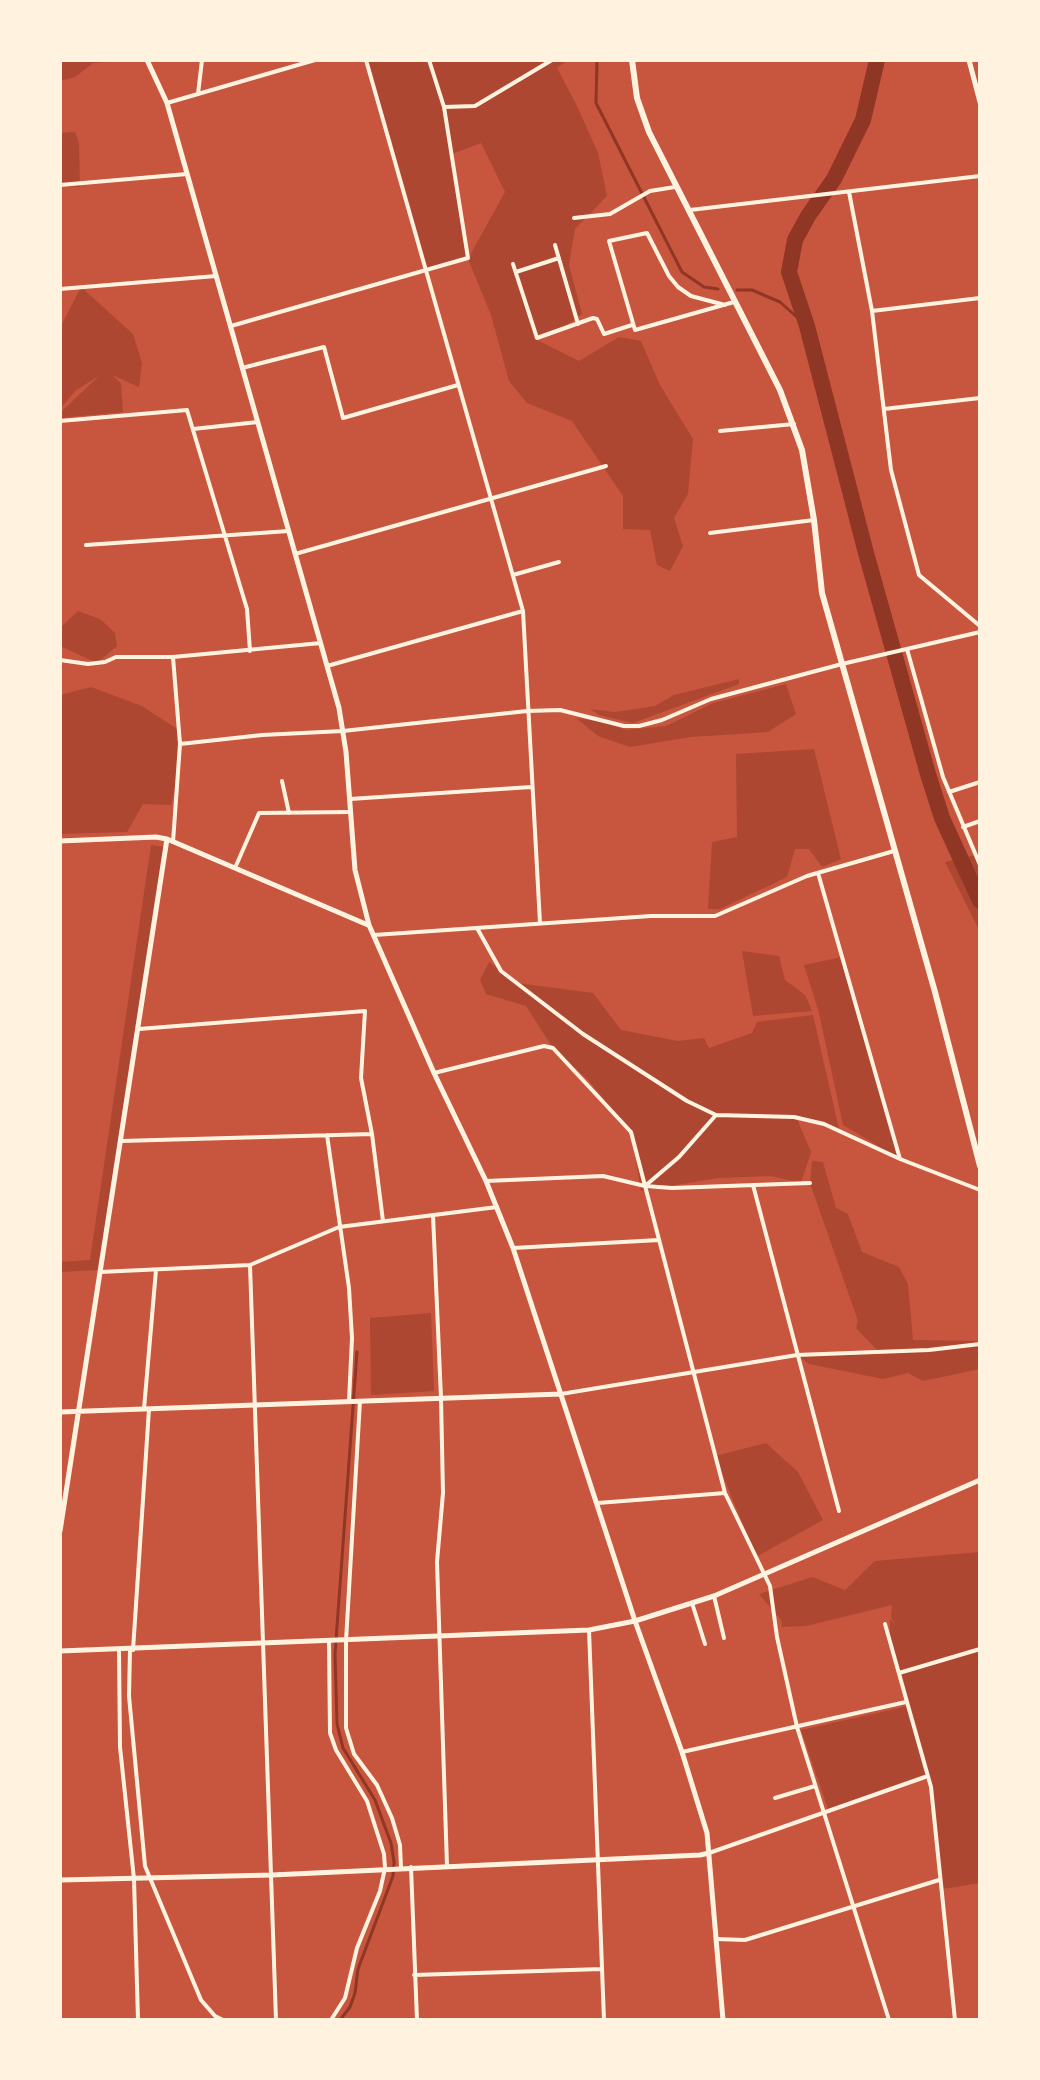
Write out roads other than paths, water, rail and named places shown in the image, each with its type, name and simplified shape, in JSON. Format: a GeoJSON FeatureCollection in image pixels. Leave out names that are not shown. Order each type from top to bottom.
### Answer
{"type":"FeatureCollection","features":[{"type":"Feature","properties":{"kind":"main road"},"geometry":{"type":"LineString","coordinates":[[632,60],[637,98],[649,132],[780,390],[794,424],[802,450],[814,520],[822,593],[935,992],[980,1166]]}},
{"type":"Feature","properties":{"kind":"street"},"geometry":{"type":"LineString","coordinates":[[147,60],[167,103],[327,666],[343,731],[355,870],[369,925],[434,1073],[498,1207],[707,1833],[723,2020]]}},
{"type":"Feature","properties":{"kind":"street"},"geometry":{"type":"LineString","coordinates":[[198,94],[202,60]]}},
{"type":"Feature","properties":{"kind":"street"},"geometry":{"type":"LineString","coordinates":[[167,103],[315,60]]}},
{"type":"Feature","properties":{"kind":"street"},"geometry":{"type":"LineString","coordinates":[[366,60],[523,611],[540,923]]}},
{"type":"Feature","properties":{"kind":"street"},"geometry":{"type":"LineString","coordinates":[[231,326],[468,258],[444,107],[429,60]]}},
{"type":"Feature","properties":{"kind":"street"},"geometry":{"type":"LineString","coordinates":[[444,107],[475,106],[552,60]]}},
{"type":"Feature","properties":{"kind":"street"},"geometry":{"type":"LineString","coordinates":[[969,60],[980,102]]}},
{"type":"Feature","properties":{"kind":"street"},"geometry":{"type":"LineString","coordinates":[[60,185],[187,174]]}},
{"type":"Feature","properties":{"kind":"street"},"geometry":{"type":"LineString","coordinates":[[687,210],[980,176]]}},
{"type":"Feature","properties":{"kind":"street"},"geometry":{"type":"LineString","coordinates":[[574,218],[610,214],[650,191],[675,187]]}},
{"type":"Feature","properties":{"kind":"street"},"geometry":{"type":"LineString","coordinates":[[849,192],[872,311],[891,470],[919,575],[980,629]]}},
{"type":"Feature","properties":{"kind":"street"},"geometry":{"type":"LineString","coordinates":[[725,305],[705,301],[678,287],[647,233],[609,241],[635,330],[725,305],[734,302]]}},
{"type":"Feature","properties":{"kind":"street"},"geometry":{"type":"LineString","coordinates":[[555,245],[578,324]]}},
{"type":"Feature","properties":{"kind":"street"},"geometry":{"type":"LineString","coordinates":[[516,272],[559,258]]}},
{"type":"Feature","properties":{"kind":"street"},"geometry":{"type":"LineString","coordinates":[[513,264],[537,338],[593,318],[597,319],[604,334],[633,325]]}},
{"type":"Feature","properties":{"kind":"street"},"geometry":{"type":"LineString","coordinates":[[60,289],[216,276]]}},
{"type":"Feature","properties":{"kind":"street"},"geometry":{"type":"LineString","coordinates":[[872,311],[980,298]]}},
{"type":"Feature","properties":{"kind":"street"},"geometry":{"type":"LineString","coordinates":[[242,368],[324,347],[343,418],[459,384]]}},
{"type":"Feature","properties":{"kind":"street"},"geometry":{"type":"LineString","coordinates":[[884,409],[980,398]]}},
{"type":"Feature","properties":{"kind":"street"},"geometry":{"type":"LineString","coordinates":[[60,421],[187,410],[247,609],[250,651]]}},
{"type":"Feature","properties":{"kind":"street"},"geometry":{"type":"LineString","coordinates":[[193,429],[258,422]]}},
{"type":"Feature","properties":{"kind":"street"},"geometry":{"type":"LineString","coordinates":[[720,431],[794,424]]}},
{"type":"Feature","properties":{"kind":"street"},"geometry":{"type":"LineString","coordinates":[[295,554],[606,466]]}},
{"type":"Feature","properties":{"kind":"street"},"geometry":{"type":"LineString","coordinates":[[710,533],[814,520]]}},
{"type":"Feature","properties":{"kind":"street"},"geometry":{"type":"LineString","coordinates":[[86,545],[289,531]]}},
{"type":"Feature","properties":{"kind":"street"},"geometry":{"type":"LineString","coordinates":[[513,575],[559,562]]}},
{"type":"Feature","properties":{"kind":"street"},"geometry":{"type":"LineString","coordinates":[[327,666],[523,611]]}},
{"type":"Feature","properties":{"kind":"street"},"geometry":{"type":"LineString","coordinates":[[180,744],[262,735],[343,731],[527,711],[560,710],[624,726],[639,726],[662,720],[711,699],[980,629]]}},
{"type":"Feature","properties":{"kind":"street"},"geometry":{"type":"LineString","coordinates":[[60,660],[88,664],[116,657],[173,657],[321,643]]}},
{"type":"Feature","properties":{"kind":"street"},"geometry":{"type":"LineString","coordinates":[[907,649],[949,792],[980,865]]}},
{"type":"Feature","properties":{"kind":"street"},"geometry":{"type":"LineString","coordinates":[[60,1531],[170,841],[180,744],[173,657]]}},
{"type":"Feature","properties":{"kind":"street"},"geometry":{"type":"LineString","coordinates":[[282,781],[289,813]]}},
{"type":"Feature","properties":{"kind":"street"},"geometry":{"type":"LineString","coordinates":[[949,792],[980,782]]}},
{"type":"Feature","properties":{"kind":"street"},"geometry":{"type":"LineString","coordinates":[[350,799],[532,787]]}},
{"type":"Feature","properties":{"kind":"street"},"geometry":{"type":"LineString","coordinates":[[235,868],[259,813],[351,812]]}},
{"type":"Feature","properties":{"kind":"street"},"geometry":{"type":"LineString","coordinates":[[963,827],[980,821]]}},
{"type":"Feature","properties":{"kind":"street"},"geometry":{"type":"LineString","coordinates":[[60,841],[156,837],[369,925]]}},
{"type":"Feature","properties":{"kind":"street"},"geometry":{"type":"LineString","coordinates":[[374,935],[651,916],[715,916],[818,873],[894,851]]}},
{"type":"Feature","properties":{"kind":"street"},"geometry":{"type":"LineString","coordinates":[[818,873],[900,1159]]}},
{"type":"Feature","properties":{"kind":"street"},"geometry":{"type":"LineString","coordinates":[[477,928],[501,971],[583,1034],[687,1101],[716,1115],[794,1117],[824,1124],[900,1159],[980,1190]]}},
{"type":"Feature","properties":{"kind":"street"},"geometry":{"type":"LineString","coordinates":[[139,1029],[365,1011],[361,1078],[383,1221]]}},
{"type":"Feature","properties":{"kind":"street"},"geometry":{"type":"LineString","coordinates":[[434,1073],[544,1046],[553,1048],[631,1132],[725,1493],[770,1586],[777,1637],[797,1727],[889,2020]]}},
{"type":"Feature","properties":{"kind":"street"},"geometry":{"type":"LineString","coordinates":[[645,1186],[679,1157],[716,1115]]}},
{"type":"Feature","properties":{"kind":"street"},"geometry":{"type":"LineString","coordinates":[[121,1141],[372,1134]]}},
{"type":"Feature","properties":{"kind":"street"},"geometry":{"type":"LineString","coordinates":[[327,1135],[349,1288],[352,1338],[349,1401]]}},
{"type":"Feature","properties":{"kind":"street"},"geometry":{"type":"LineString","coordinates":[[486,1181],[603,1176],[645,1186],[672,1188],[810,1183]]}},
{"type":"Feature","properties":{"kind":"street"},"geometry":{"type":"LineString","coordinates":[[753,1185],[839,1511]]}},
{"type":"Feature","properties":{"kind":"street"},"geometry":{"type":"LineString","coordinates":[[100,1272],[250,1265],[339,1227],[498,1207]]}},
{"type":"Feature","properties":{"kind":"street"},"geometry":{"type":"LineString","coordinates":[[433,1215],[441,1398],[443,1493],[437,1562],[447,1866]]}},
{"type":"Feature","properties":{"kind":"street"},"geometry":{"type":"LineString","coordinates":[[513,1248],[659,1240]]}},
{"type":"Feature","properties":{"kind":"street"},"geometry":{"type":"LineString","coordinates":[[250,1265],[276,2020]]}},
{"type":"Feature","properties":{"kind":"street"},"geometry":{"type":"LineString","coordinates":[[156,1270],[129,1696],[148,1878],[201,2000],[215,2016],[223,2020]]}},
{"type":"Feature","properties":{"kind":"street"},"geometry":{"type":"LineString","coordinates":[[60,1412],[561,1394],[797,1355],[929,1350],[980,1344]]}},
{"type":"Feature","properties":{"kind":"street"},"geometry":{"type":"LineString","coordinates":[[360,1401],[346,1641],[346,1728],[354,1754],[377,1785],[392,1818],[400,1845],[401,1868]]}},
{"type":"Feature","properties":{"kind":"street"},"geometry":{"type":"LineString","coordinates":[[60,1651],[589,1630],[635,1621],[714,1596],[980,1480]]}},
{"type":"Feature","properties":{"kind":"street"},"geometry":{"type":"LineString","coordinates":[[598,1503],[725,1493]]}},
{"type":"Feature","properties":{"kind":"street"},"geometry":{"type":"LineString","coordinates":[[714,1596],[724,1638]]}},
{"type":"Feature","properties":{"kind":"street"},"geometry":{"type":"LineString","coordinates":[[692,1603],[705,1644]]}},
{"type":"Feature","properties":{"kind":"street"},"geometry":{"type":"LineString","coordinates":[[885,1624],[931,1787],[955,2020]]}},
{"type":"Feature","properties":{"kind":"street"},"geometry":{"type":"LineString","coordinates":[[589,1630],[604,2020]]}},
{"type":"Feature","properties":{"kind":"street"},"geometry":{"type":"LineString","coordinates":[[329,1642],[330,1733],[336,1750],[367,1801],[384,1854],[385,1868],[380,1891],[357,1948],[345,1998],[331,2020]]}},
{"type":"Feature","properties":{"kind":"street"},"geometry":{"type":"LineString","coordinates":[[899,1673],[980,1649]]}},
{"type":"Feature","properties":{"kind":"street"},"geometry":{"type":"LineString","coordinates":[[119,1650],[120,1747],[134,1879],[138,2020]]}},
{"type":"Feature","properties":{"kind":"street"},"geometry":{"type":"LineString","coordinates":[[682,1752],[907,1701]]}},
{"type":"Feature","properties":{"kind":"street"},"geometry":{"type":"LineString","coordinates":[[60,1880],[272,1875],[709,1853],[926,1776]]}},
{"type":"Feature","properties":{"kind":"street"},"geometry":{"type":"LineString","coordinates":[[775,1798],[815,1786]]}},
{"type":"Feature","properties":{"kind":"street"},"geometry":{"type":"LineString","coordinates":[[411,1867],[417,2020]]}},
{"type":"Feature","properties":{"kind":"street"},"geometry":{"type":"LineString","coordinates":[[716,1939],[745,1940],[939,1880]]}},
{"type":"Feature","properties":{"kind":"street"},"geometry":{"type":"LineString","coordinates":[[414,1975],[602,1969]]}},
{"type":"Feature","properties":{"kind":"waterway"},"geometry":{"type":"LineString","coordinates":[[597,60],[596,103],[682,272],[704,287],[718,289]]}},
{"type":"Feature","properties":{"kind":"waterway"},"geometry":{"type":"LineString","coordinates":[[877,60],[863,120],[834,179],[795,240],[789,272],[807,326],[928,774],[942,818],[980,901]]}},
{"type":"Feature","properties":{"kind":"waterway"},"geometry":{"type":"LineString","coordinates":[[737,290],[752,290],[780,302],[807,326]]}},
{"type":"Feature","properties":{"kind":"waterway"},"geometry":{"type":"LineString","coordinates":[[340,2020],[350,2007],[355,1993],[358,1969],[393,1876],[394,1862],[391,1843],[375,1800],[343,1748],[337,1724],[335,1654],[357,1352]]}}]}
